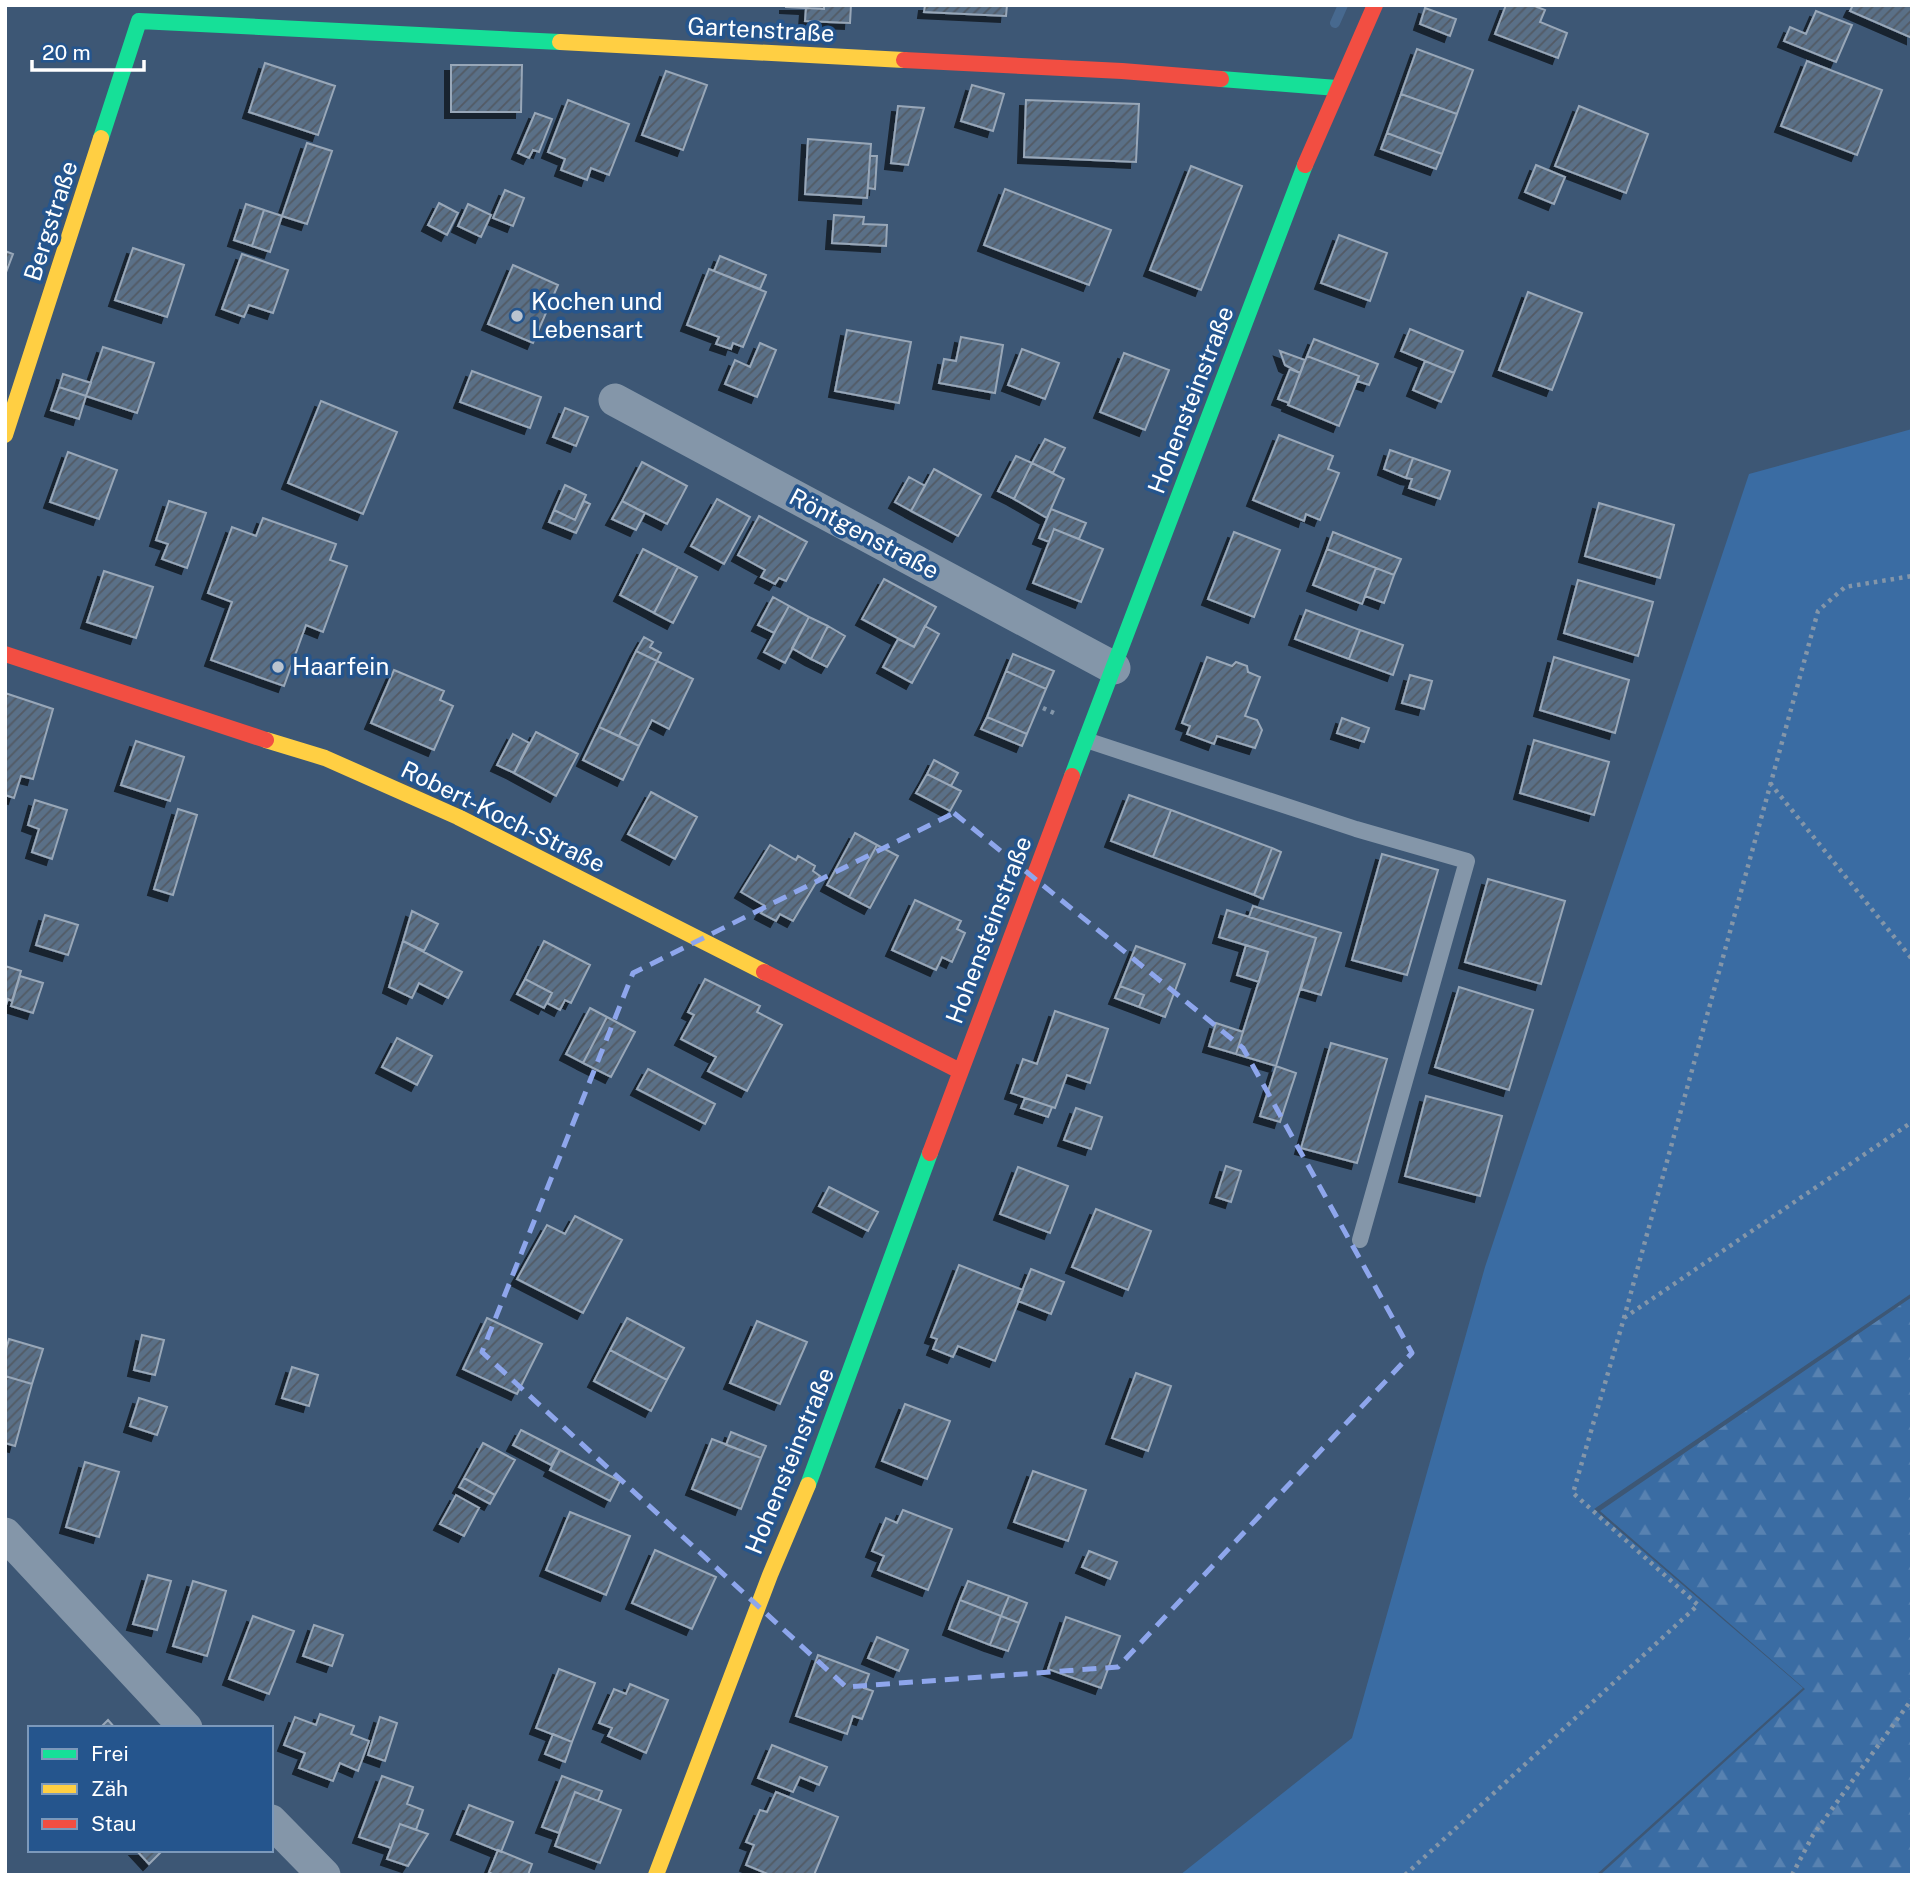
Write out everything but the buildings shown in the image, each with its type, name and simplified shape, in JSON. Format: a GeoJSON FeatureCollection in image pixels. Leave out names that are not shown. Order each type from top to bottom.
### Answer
{"type":"FeatureCollection","features":[{"type":"Feature","properties":{"kind":"street","name":"Hohensteinstraße"},"geometry":{"type":"LineString","coordinates":[[656,1875],[770,1575],[818,1460],[960,1071],[1300,177],[1375,5]]}},
{"type":"Feature","properties":{"kind":"street","name":"Gartenstraße"},"geometry":{"type":"LineString","coordinates":[[139,21],[1108,71],[1337,88]]}},
{"type":"Feature","properties":{"kind":"street","name":"Bergstraße"},"geometry":{"type":"LineString","coordinates":[[5,435],[139,21]]}},
{"type":"Feature","properties":{"kind":"street","name":"Röntgenstraße"},"geometry":{"type":"LineString","coordinates":[[615,400],[1114,668]]}},
{"type":"Feature","properties":{"kind":"street","name":"Robert-Koch-Straße"},"geometry":{"type":"LineString","coordinates":[[5,654],[200,720],[325,758],[458,817],[960,1071]]}},
{"type":"Feature","properties":{"kind":"street"},"geometry":{"type":"LineString","coordinates":[[5,1534],[184,1726]]}},
{"type":"Feature","properties":{"kind":"street"},"geometry":{"type":"LineString","coordinates":[[273,1823],[324,1875]]}},
{"type":"Feature","properties":{"kind":"lane"},"geometry":{"type":"LineString","coordinates":[[1086,740],[1356,829],[1467,861],[1360,1240]]}},
{"type":"Feature","properties":{"kind":"path"},"geometry":{"type":"LineString","coordinates":[[1405,1875],[1698,1605],[1573,1493],[1624,1318],[1818,611],[1845,587],[1912,576]]}},
{"type":"Feature","properties":{"kind":"path"},"geometry":{"type":"LineString","coordinates":[[1769,782],[1912,959]]}},
{"type":"Feature","properties":{"kind":"path"},"geometry":{"type":"LineString","coordinates":[[1624,1318],[1912,1122]]}},
{"type":"Feature","properties":{"kind":"path"},"geometry":{"type":"LineString","coordinates":[[1791,1875],[1813,1835],[1912,1699]]}},
{"type":"Feature","properties":{"kind":"highlighted area"},"geometry":{"type":"Polygon","coordinates":[[[954,813],[1243,1048],[1412,1353],[1118,1667],[846,1687],[482,1352],[633,973],[954,813]]]}},
{"type":"Feature","properties":{"kind":"green space"},"geometry":{"type":"Polygon","coordinates":[[[1912,429],[1912,1293],[1594,1509],[1803,1688],[1596,1875],[1180,1875],[1352,1738],[1485,1267],[1749,474],[1912,429]]]}},
{"type":"Feature","properties":{"kind":"green space"},"geometry":{"type":"Polygon","coordinates":[[[1912,1297],[1912,1875],[1600,1875],[1805,1689],[1600,1511],[1912,1297]]]}},
{"type":"Feature","properties":{"kind":"waterway"},"geometry":{"type":"LineString","coordinates":[[1335,23],[1343,5]]}},
{"type":"Feature","properties":{"kind":"traffic: fast"},"geometry":{"type":"LineString","coordinates":[[101,138],[139,21],[560,42]]}},
{"type":"Feature","properties":{"kind":"traffic: fast"},"geometry":{"type":"LineString","coordinates":[[1221,79],[1337,88]]}},
{"type":"Feature","properties":{"kind":"traffic: fast"},"geometry":{"type":"LineString","coordinates":[[1072,776],[1305,165]]}},
{"type":"Feature","properties":{"kind":"traffic: fast"},"geometry":{"type":"LineString","coordinates":[[808,1485],[930,1153]]}},
{"type":"Feature","properties":{"kind":"traffic: slow"},"geometry":{"type":"LineString","coordinates":[[560,42],[904,60]]}},
{"type":"Feature","properties":{"kind":"traffic: slow"},"geometry":{"type":"LineString","coordinates":[[5,435],[101,138]]}},
{"type":"Feature","properties":{"kind":"traffic: slow"},"geometry":{"type":"LineString","coordinates":[[266,740],[325,758],[458,817],[764,972]]}},
{"type":"Feature","properties":{"kind":"traffic: slow"},"geometry":{"type":"LineString","coordinates":[[656,1875],[770,1575],[808,1485]]}},
{"type":"Feature","properties":{"kind":"traffic: jam"},"geometry":{"type":"LineString","coordinates":[[1305,165],[1375,5]]}},
{"type":"Feature","properties":{"kind":"traffic: jam"},"geometry":{"type":"LineString","coordinates":[[904,60],[1221,79]]}},
{"type":"Feature","properties":{"kind":"traffic: jam"},"geometry":{"type":"LineString","coordinates":[[5,654],[266,740]]}},
{"type":"Feature","properties":{"kind":"traffic: jam"},"geometry":{"type":"LineString","coordinates":[[930,1153],[1072,776]]}},
{"type":"Feature","properties":{"kind":"traffic: jam"},"geometry":{"type":"LineString","coordinates":[[764,972],[960,1071]]}},
{"type":"Feature","properties":{"kind":"place","name":"Kochen und Lebensart"},"geometry":{"type":"Point","coordinates":[517,316]}},
{"type":"Feature","properties":{"kind":"place","name":"Haarfein"},"geometry":{"type":"Point","coordinates":[278,667]}}]}
